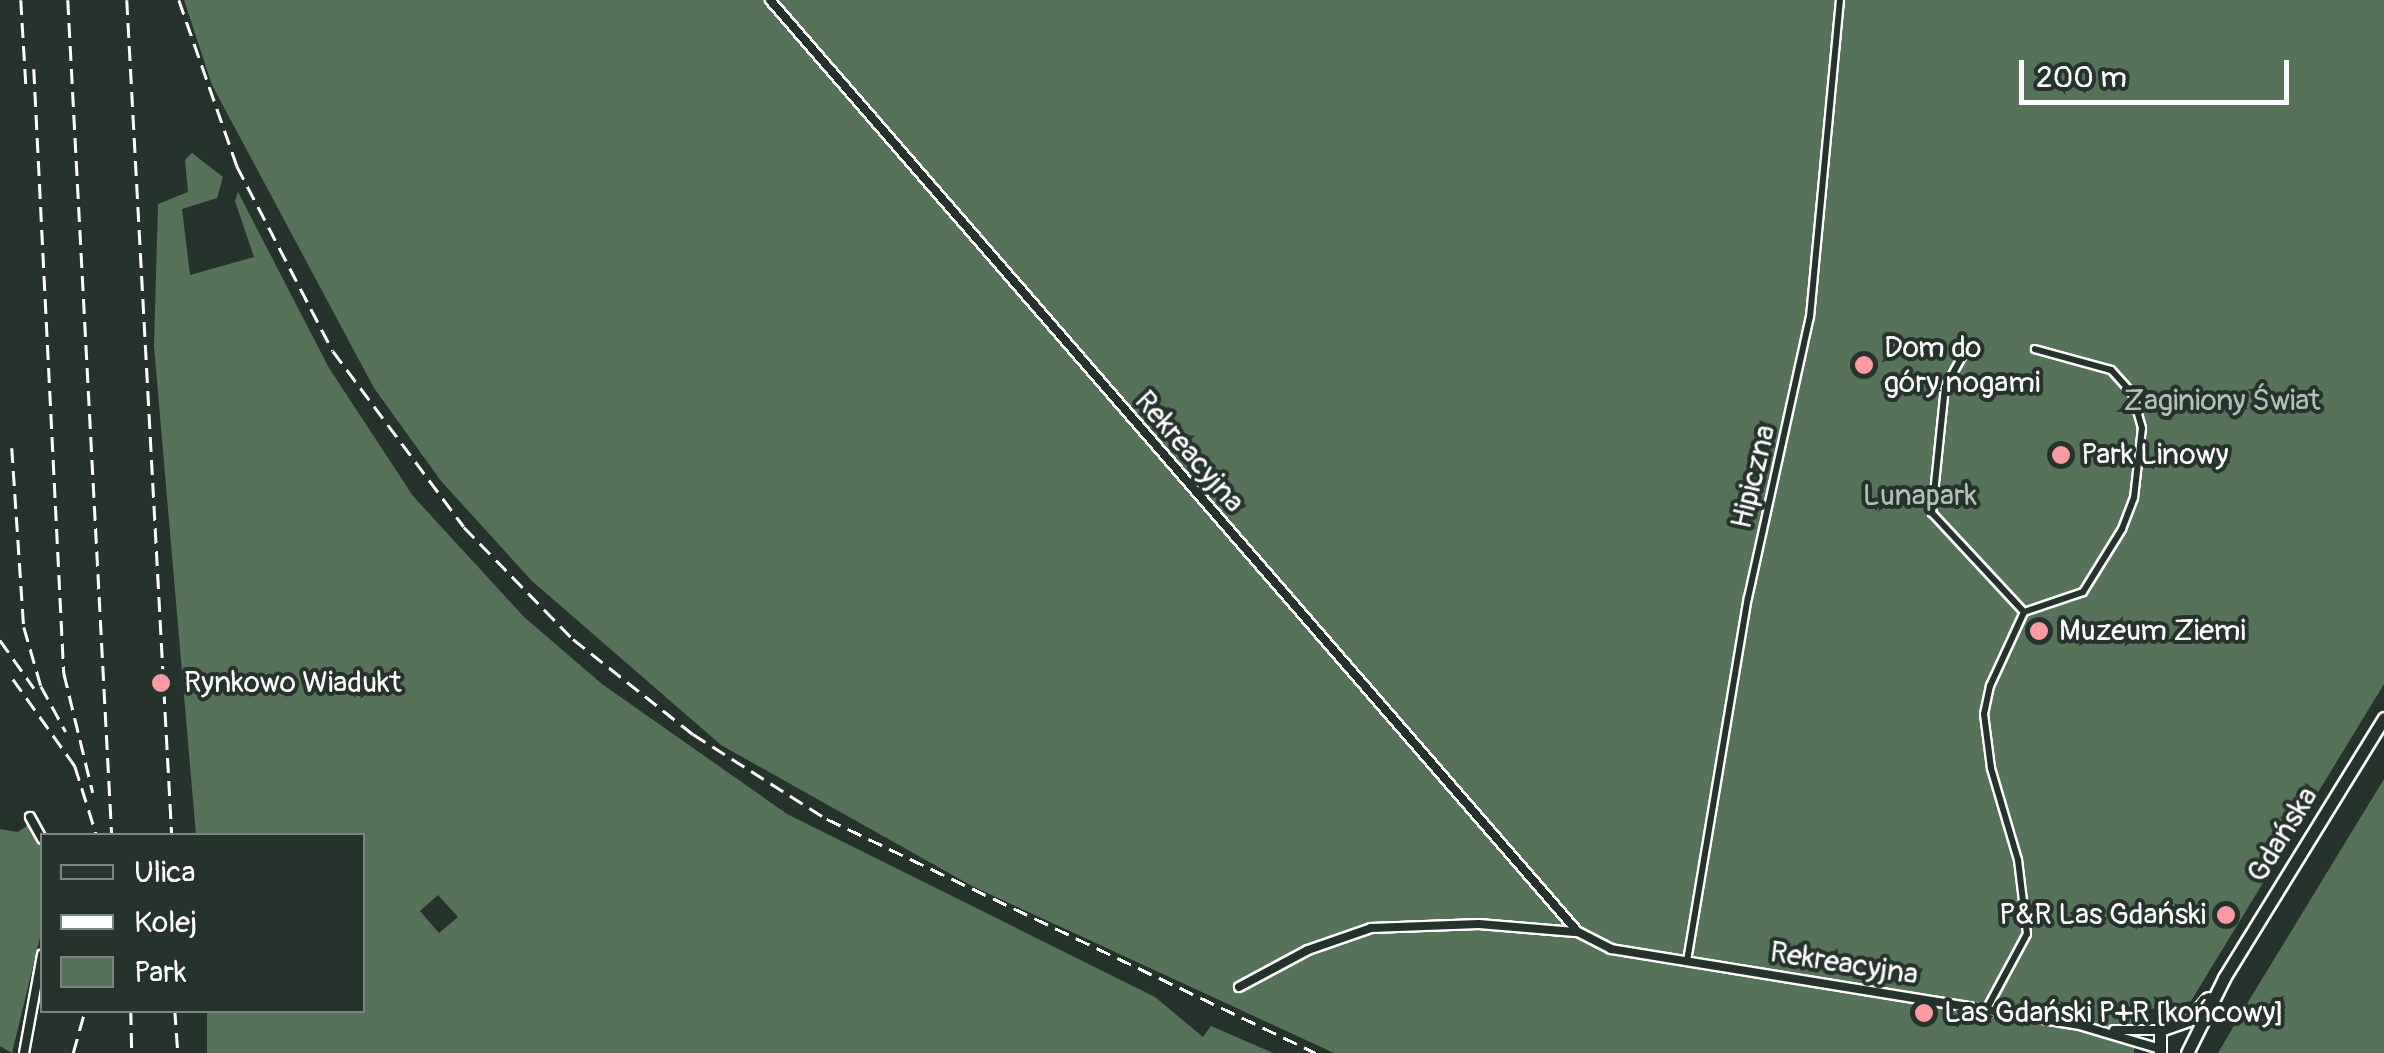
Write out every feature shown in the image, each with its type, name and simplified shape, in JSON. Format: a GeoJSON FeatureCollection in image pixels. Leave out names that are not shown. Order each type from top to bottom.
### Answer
{"type":"FeatureCollection","features":[{"type":"Feature","properties":{"kind":"main road","name":"Gdańska"},"geometry":{"type":"LineString","coordinates":[[2187,1053],[2224,978],[2384,718]]}},
{"type":"Feature","properties":{"kind":"main road","name":"Gdańska"},"geometry":{"type":"LineString","coordinates":[[2178,1024],[2224,978]]}},
{"type":"Feature","properties":{"kind":"main road"},"geometry":{"type":"LineString","coordinates":[[2158,1050],[2160,1030],[2178,1024],[2191,1039]]}},
{"type":"Feature","properties":{"kind":"street","name":"Rekreacyjna"},"geometry":{"type":"LineString","coordinates":[[770,0],[1578,932],[1611,949],[2106,1030],[2160,1030]]}},
{"type":"Feature","properties":{"kind":"street","name":"Hipiczna"},"geometry":{"type":"LineString","coordinates":[[1686,961],[1748,598],[1810,317],[1840,0]]}},
{"type":"Feature","properties":{"kind":"street"},"geometry":{"type":"LineString","coordinates":[[1986,1010],[2027,934],[1984,714],[2024,612],[2083,592],[2134,498],[2142,428],[2132,393],[2111,370],[2035,348]]}},
{"type":"Feature","properties":{"kind":"street"},"geometry":{"type":"LineString","coordinates":[[1963,355],[1945,387],[1932,513],[2024,612]]}},
{"type":"Feature","properties":{"kind":"street"},"geometry":{"type":"LineString","coordinates":[[30,817],[40,835]]}},
{"type":"Feature","properties":{"kind":"street","name":"Rekreacyjna"},"geometry":{"type":"LineString","coordinates":[[1238,987],[1308,950],[1371,928],[1479,924],[1578,932]]}},
{"type":"Feature","properties":{"kind":"street"},"geometry":{"type":"LineString","coordinates":[[24,1053],[40,966]]}},
{"type":"Feature","properties":{"kind":"street","name":"Rekreacyjna"},"geometry":{"type":"LineString","coordinates":[[2106,1030],[2158,1050]]}},
{"type":"Feature","properties":{"kind":"green space"},"geometry":{"type":"Polygon","coordinates":[[[184,0],[2384,0],[2384,684],[2191,1001],[2151,1009],[2138,1020],[2134,1053],[1334,1053],[972,886],[721,745],[532,581],[441,481],[374,388],[212,85],[184,0]]]}},
{"type":"Feature","properties":{"kind":"green space"},"geometry":{"type":"Polygon","coordinates":[[[192,153],[223,177],[217,198],[182,209],[190,275],[254,257],[235,201],[238,192],[329,368],[413,496],[524,617],[602,684],[787,814],[1155,997],[1203,1037],[1211,1026],[1273,1053],[207,1053],[207,1013],[365,1013],[365,833],[196,833],[154,346],[158,204],[188,192],[185,160],[192,153]],[[438,895],[420,911],[439,933],[458,917],[438,895]]]}},
{"type":"Feature","properties":{"kind":"green space"},"geometry":{"type":"Polygon","coordinates":[[[2384,779],[2384,1053],[2218,1053],[2245,1007],[2384,779]]]}},
{"type":"Feature","properties":{"kind":"green space"},"geometry":{"type":"Polygon","coordinates":[[[28,825],[40,845],[40,937],[12,1053],[0,1046],[0,829],[18,832],[28,825]]]}},
{"type":"Feature","properties":{"kind":"railway"},"geometry":{"type":"LineString","coordinates":[[21,0],[26,85]]}},
{"type":"Feature","properties":{"kind":"railway"},"geometry":{"type":"LineString","coordinates":[[68,0],[112,833]]}},
{"type":"Feature","properties":{"kind":"railway"},"geometry":{"type":"LineString","coordinates":[[127,0],[172,833]]}},
{"type":"Feature","properties":{"kind":"railway"},"geometry":{"type":"LineString","coordinates":[[179,0],[237,166],[333,351],[464,527],[573,639],[693,734],[827,819],[1316,1053]]}},
{"type":"Feature","properties":{"kind":"railway"},"geometry":{"type":"LineString","coordinates":[[34,69],[64,673],[93,793]]}},
{"type":"Feature","properties":{"kind":"railway"},"geometry":{"type":"LineString","coordinates":[[12,448],[24,627],[41,686],[66,732]]}},
{"type":"Feature","properties":{"kind":"railway"},"geometry":{"type":"LineString","coordinates":[[0,640],[34,688]]}},
{"type":"Feature","properties":{"kind":"railway"},"geometry":{"type":"LineString","coordinates":[[13,679],[75,766],[96,833]]}},
{"type":"Feature","properties":{"kind":"railway"},"geometry":{"type":"LineString","coordinates":[[73,1053],[84,1013]]}},
{"type":"Feature","properties":{"kind":"railway"},"geometry":{"type":"LineString","coordinates":[[131,1013],[132,1053]]}},
{"type":"Feature","properties":{"kind":"railway"},"geometry":{"type":"LineString","coordinates":[[175,1013],[178,1053]]}},
{"type":"Feature","properties":{"kind":"place","name":"Dom do góry nogami"},"geometry":{"type":"Point","coordinates":[1864,365]}},
{"type":"Feature","properties":{"kind":"place","name":"Park Linowy"},"geometry":{"type":"Point","coordinates":[2061,455]}},
{"type":"Feature","properties":{"kind":"place","name":"Muzeum Ziemi"},"geometry":{"type":"Point","coordinates":[2039,631]}},
{"type":"Feature","properties":{"kind":"place","name":"Rynkowo Wiadukt"},"geometry":{"type":"Point","coordinates":[161,683]}},
{"type":"Feature","properties":{"kind":"place","name":"P&R Las Gdański"},"geometry":{"type":"Point","coordinates":[2226,915]}},
{"type":"Feature","properties":{"kind":"place","name":"Las Gdański P+R [końcowy]"},"geometry":{"type":"Point","coordinates":[1924,1013]}},
{"type":"Feature","properties":{"kind":"park label","name":"Zaginiony Świat"},"geometry":{"type":"Point","coordinates":[2222,401]}},
{"type":"Feature","properties":{"kind":"park label","name":"Lunapark"},"geometry":{"type":"Point","coordinates":[1920,496]}}]}
